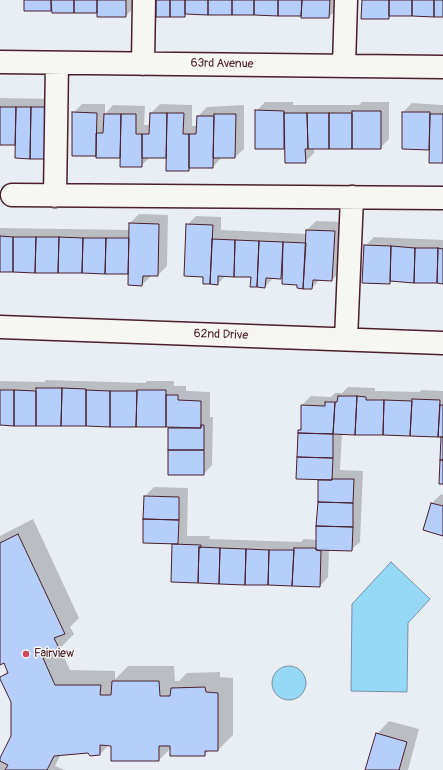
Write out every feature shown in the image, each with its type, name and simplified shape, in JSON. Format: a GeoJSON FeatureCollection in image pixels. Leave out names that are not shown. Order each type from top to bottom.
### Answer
{"type":"FeatureCollection","features":[{"type":"Feature","properties":{"kind":"street"},"geometry":{"type":"LineString","coordinates":[[143,64],[144,0]]}},
{"type":"Feature","properties":{"kind":"street"},"geometry":{"type":"LineString","coordinates":[[344,66],[346,0]]}},
{"type":"Feature","properties":{"kind":"street","name":"63rd Avenue"},"geometry":{"type":"LineString","coordinates":[[0,62],[443,67]]}},
{"type":"Feature","properties":{"kind":"street"},"geometry":{"type":"LineString","coordinates":[[55,196],[57,63]]}},
{"type":"Feature","properties":{"kind":"street"},"geometry":{"type":"LineString","coordinates":[[12,196],[443,198]]}},
{"type":"Feature","properties":{"kind":"street"},"geometry":{"type":"LineString","coordinates":[[346,339],[352,198]]}},
{"type":"Feature","properties":{"kind":"street","name":"62nd Drive"},"geometry":{"type":"LineString","coordinates":[[0,327],[443,343]]}},
{"type":"Feature","properties":{"kind":"water"},"geometry":{"type":"Polygon","coordinates":[[[391,562],[430,599],[408,623],[407,692],[351,691],[352,604],[391,562]]]}},
{"type":"Feature","properties":{"kind":"water"},"geometry":{"type":"Polygon","coordinates":[[[289,666],[301,671],[306,683],[301,695],[289,700],[277,695],[272,683],[277,671],[289,666]]]}},
{"type":"Feature","properties":{"kind":"building"},"geometry":{"type":"Polygon","coordinates":[[[24,0],[51,0],[51,11],[24,11],[24,0]]]}},
{"type":"Feature","properties":{"kind":"building"},"geometry":{"type":"Polygon","coordinates":[[[51,0],[74,0],[74,13],[52,13],[51,0]]]}},
{"type":"Feature","properties":{"kind":"building"},"geometry":{"type":"Polygon","coordinates":[[[74,0],[97,0],[97,13],[74,13],[74,0]]]}},
{"type":"Feature","properties":{"kind":"building"},"geometry":{"type":"Polygon","coordinates":[[[97,0],[126,0],[126,17],[97,17],[97,0]]]}},
{"type":"Feature","properties":{"kind":"building"},"geometry":{"type":"Polygon","coordinates":[[[156,0],[170,0],[170,17],[156,17],[156,0]]]}},
{"type":"Feature","properties":{"kind":"building"},"geometry":{"type":"Polygon","coordinates":[[[170,0],[185,0],[185,17],[170,17],[170,0]]]}},
{"type":"Feature","properties":{"kind":"building"},"geometry":{"type":"Polygon","coordinates":[[[185,0],[208,0],[208,15],[185,14],[185,0]]]}},
{"type":"Feature","properties":{"kind":"building"},"geometry":{"type":"Polygon","coordinates":[[[208,0],[232,0],[232,15],[208,15],[208,0]]]}},
{"type":"Feature","properties":{"kind":"building"},"geometry":{"type":"Polygon","coordinates":[[[232,0],[254,0],[254,15],[232,15],[232,0]]]}},
{"type":"Feature","properties":{"kind":"building"},"geometry":{"type":"Polygon","coordinates":[[[254,0],[278,0],[278,16],[254,15],[254,0]]]}},
{"type":"Feature","properties":{"kind":"building"},"geometry":{"type":"Polygon","coordinates":[[[278,0],[302,0],[301,16],[278,16],[278,0]]]}},
{"type":"Feature","properties":{"kind":"building"},"geometry":{"type":"Polygon","coordinates":[[[302,0],[330,0],[329,18],[301,18],[302,0]]]}},
{"type":"Feature","properties":{"kind":"building"},"geometry":{"type":"Polygon","coordinates":[[[362,0],[389,0],[389,19],[361,19],[362,0]]]}},
{"type":"Feature","properties":{"kind":"building"},"geometry":{"type":"Polygon","coordinates":[[[389,0],[412,0],[412,16],[389,16],[389,0]]]}},
{"type":"Feature","properties":{"kind":"building"},"geometry":{"type":"Polygon","coordinates":[[[412,0],[434,0],[434,17],[412,16],[412,0]]]}},
{"type":"Feature","properties":{"kind":"building"},"geometry":{"type":"Polygon","coordinates":[[[434,0],[443,0],[443,17],[434,17],[434,0]]]}},
{"type":"Feature","properties":{"kind":"building"},"geometry":{"type":"Polygon","coordinates":[[[0,107],[16,107],[15,145],[0,145],[0,107]]]}},
{"type":"Feature","properties":{"kind":"building"},"geometry":{"type":"Polygon","coordinates":[[[16,107],[31,107],[30,159],[15,158],[16,107]]]}},
{"type":"Feature","properties":{"kind":"building"},"geometry":{"type":"Polygon","coordinates":[[[31,107],[46,107],[45,159],[30,159],[31,107]]]}},
{"type":"Feature","properties":{"kind":"building"},"geometry":{"type":"Polygon","coordinates":[[[255,110],[284,111],[284,149],[255,149],[255,110]]]}},
{"type":"Feature","properties":{"kind":"building"},"geometry":{"type":"Polygon","coordinates":[[[352,111],[381,111],[381,149],[352,149],[352,111]]]}},
{"type":"Feature","properties":{"kind":"building"},"geometry":{"type":"Polygon","coordinates":[[[72,112],[97,113],[96,156],[72,156],[72,112]]]}},
{"type":"Feature","properties":{"kind":"building"},"geometry":{"type":"Polygon","coordinates":[[[402,112],[430,112],[429,150],[402,149],[402,112]]]}},
{"type":"Feature","properties":{"kind":"building"},"geometry":{"type":"Polygon","coordinates":[[[150,113],[167,113],[166,158],[142,158],[142,134],[149,134],[150,113]]]}},
{"type":"Feature","properties":{"kind":"building"},"geometry":{"type":"Polygon","coordinates":[[[167,113],[184,113],[183,134],[189,134],[189,171],[166,171],[167,113]]]}},
{"type":"Feature","properties":{"kind":"building"},"geometry":{"type":"Polygon","coordinates":[[[284,113],[307,113],[308,149],[305,149],[306,163],[285,163],[284,113]]]}},
{"type":"Feature","properties":{"kind":"building"},"geometry":{"type":"Polygon","coordinates":[[[307,113],[329,113],[329,149],[308,149],[307,113]]]}},
{"type":"Feature","properties":{"kind":"building"},"geometry":{"type":"Polygon","coordinates":[[[329,113],[352,113],[352,149],[329,149],[329,113]]]}},
{"type":"Feature","properties":{"kind":"building"},"geometry":{"type":"Polygon","coordinates":[[[104,114],[121,114],[120,158],[96,158],[96,133],[103,133],[104,114]]]}},
{"type":"Feature","properties":{"kind":"building"},"geometry":{"type":"Polygon","coordinates":[[[121,114],[136,114],[136,134],[142,134],[142,167],[120,167],[121,114]]]}},
{"type":"Feature","properties":{"kind":"building"},"geometry":{"type":"Polygon","coordinates":[[[214,114],[236,114],[235,158],[213,158],[214,114]]]}},
{"type":"Feature","properties":{"kind":"building"},"geometry":{"type":"Polygon","coordinates":[[[430,114],[443,114],[443,163],[429,163],[430,114]]]}},
{"type":"Feature","properties":{"kind":"building"},"geometry":{"type":"Polygon","coordinates":[[[197,116],[214,116],[213,168],[189,168],[189,134],[196,134],[197,116]]]}},
{"type":"Feature","properties":{"kind":"building"},"geometry":{"type":"Polygon","coordinates":[[[129,223],[159,224],[158,276],[143,276],[142,286],[128,285],[129,223]]]}},
{"type":"Feature","properties":{"kind":"building"},"geometry":{"type":"Polygon","coordinates":[[[186,224],[213,225],[210,284],[203,284],[203,277],[184,276],[186,224]]]}},
{"type":"Feature","properties":{"kind":"building"},"geometry":{"type":"Polygon","coordinates":[[[306,230],[335,231],[332,281],[313,280],[312,289],[303,289],[306,230]]]}},
{"type":"Feature","properties":{"kind":"building"},"geometry":{"type":"Polygon","coordinates":[[[0,236],[13,237],[13,272],[0,272],[0,236]]]}},
{"type":"Feature","properties":{"kind":"building"},"geometry":{"type":"Polygon","coordinates":[[[13,237],[36,237],[35,273],[13,272],[13,237]]]}},
{"type":"Feature","properties":{"kind":"building"},"geometry":{"type":"Polygon","coordinates":[[[36,237],[59,237],[58,273],[35,273],[36,237]]]}},
{"type":"Feature","properties":{"kind":"building"},"geometry":{"type":"Polygon","coordinates":[[[59,237],[83,238],[82,273],[58,273],[59,237]]]}},
{"type":"Feature","properties":{"kind":"building"},"geometry":{"type":"Polygon","coordinates":[[[83,238],[106,238],[105,274],[82,273],[83,238]]]}},
{"type":"Feature","properties":{"kind":"building"},"geometry":{"type":"Polygon","coordinates":[[[106,238],[129,238],[128,274],[105,274],[106,238]]]}},
{"type":"Feature","properties":{"kind":"building"},"geometry":{"type":"Polygon","coordinates":[[[212,239],[235,240],[234,277],[218,276],[218,285],[210,284],[212,239]]]}},
{"type":"Feature","properties":{"kind":"building"},"geometry":{"type":"Polygon","coordinates":[[[235,240],[259,241],[257,287],[250,287],[251,277],[234,277],[235,240]]]}},
{"type":"Feature","properties":{"kind":"building"},"geometry":{"type":"Polygon","coordinates":[[[259,241],[283,242],[281,279],[266,278],[265,288],[257,287],[259,241]]]}},
{"type":"Feature","properties":{"kind":"building"},"geometry":{"type":"Polygon","coordinates":[[[283,242],[306,243],[303,289],[297,288],[297,285],[282,284],[283,242]]]}},
{"type":"Feature","properties":{"kind":"building"},"geometry":{"type":"Polygon","coordinates":[[[364,245],[391,246],[390,284],[362,283],[364,245]]]}},
{"type":"Feature","properties":{"kind":"building"},"geometry":{"type":"Polygon","coordinates":[[[391,246],[415,248],[414,283],[390,281],[391,246]]]}},
{"type":"Feature","properties":{"kind":"building"},"geometry":{"type":"Polygon","coordinates":[[[415,248],[438,248],[437,283],[414,283],[415,248]]]}},
{"type":"Feature","properties":{"kind":"building"},"geometry":{"type":"Polygon","coordinates":[[[438,248],[443,249],[443,284],[437,283],[438,248]]]}},
{"type":"Feature","properties":{"kind":"building"},"geometry":{"type":"Polygon","coordinates":[[[36,388],[62,388],[61,426],[36,426],[36,388]]]}},
{"type":"Feature","properties":{"kind":"building"},"geometry":{"type":"Polygon","coordinates":[[[62,388],[86,389],[86,426],[61,426],[62,388]]]}},
{"type":"Feature","properties":{"kind":"building"},"geometry":{"type":"Polygon","coordinates":[[[0,390],[14,390],[14,426],[0,425],[0,390]]]}},
{"type":"Feature","properties":{"kind":"building"},"geometry":{"type":"Polygon","coordinates":[[[14,390],[36,391],[36,426],[14,426],[14,390]]]}},
{"type":"Feature","properties":{"kind":"building"},"geometry":{"type":"Polygon","coordinates":[[[86,390],[110,391],[110,427],[86,426],[86,390]]]}},
{"type":"Feature","properties":{"kind":"building"},"geometry":{"type":"Polygon","coordinates":[[[137,390],[166,390],[166,427],[136,427],[137,390]]]}},
{"type":"Feature","properties":{"kind":"building"},"geometry":{"type":"Polygon","coordinates":[[[110,391],[137,391],[136,427],[110,427],[110,391]]]}},
{"type":"Feature","properties":{"kind":"building"},"geometry":{"type":"Polygon","coordinates":[[[166,395],[178,395],[178,400],[201,401],[201,428],[166,427],[166,395]]]}},
{"type":"Feature","properties":{"kind":"building"},"geometry":{"type":"Polygon","coordinates":[[[338,396],[357,396],[355,435],[333,434],[335,402],[337,402],[338,396]]]}},
{"type":"Feature","properties":{"kind":"building"},"geometry":{"type":"Polygon","coordinates":[[[357,396],[366,397],[366,400],[384,400],[383,435],[355,435],[357,396]]]}},
{"type":"Feature","properties":{"kind":"building"},"geometry":{"type":"Polygon","coordinates":[[[412,399],[440,400],[438,437],[410,436],[412,399]]]}},
{"type":"Feature","properties":{"kind":"building"},"geometry":{"type":"Polygon","coordinates":[[[384,400],[412,401],[410,436],[383,435],[384,400]]]}},
{"type":"Feature","properties":{"kind":"building"},"geometry":{"type":"Polygon","coordinates":[[[325,402],[335,402],[333,434],[298,433],[298,430],[301,430],[301,405],[325,406],[325,402]]]}},
{"type":"Feature","properties":{"kind":"building"},"geometry":{"type":"Polygon","coordinates":[[[440,405],[443,405],[443,437],[438,437],[440,405]]]}},
{"type":"Feature","properties":{"kind":"building"},"geometry":{"type":"Polygon","coordinates":[[[201,425],[204,425],[204,450],[168,450],[168,428],[201,428],[201,425]]]}},
{"type":"Feature","properties":{"kind":"building"},"geometry":{"type":"Polygon","coordinates":[[[298,433],[333,434],[333,458],[297,457],[298,433]]]}},
{"type":"Feature","properties":{"kind":"building"},"geometry":{"type":"Polygon","coordinates":[[[441,437],[443,437],[443,460],[440,460],[441,437]]]}},
{"type":"Feature","properties":{"kind":"building"},"geometry":{"type":"Polygon","coordinates":[[[168,450],[204,450],[204,475],[168,475],[168,450]]]}},
{"type":"Feature","properties":{"kind":"building"},"geometry":{"type":"Polygon","coordinates":[[[297,457],[333,458],[332,480],[296,479],[297,457]]]}},
{"type":"Feature","properties":{"kind":"building"},"geometry":{"type":"Polygon","coordinates":[[[440,460],[443,460],[443,484],[439,484],[440,460]]]}},
{"type":"Feature","properties":{"kind":"building"},"geometry":{"type":"Polygon","coordinates":[[[354,479],[353,503],[318,502],[318,480],[354,479]]]}},
{"type":"Feature","properties":{"kind":"building"},"geometry":{"type":"Polygon","coordinates":[[[144,496],[179,497],[179,520],[143,519],[144,496]]]}},
{"type":"Feature","properties":{"kind":"building"},"geometry":{"type":"Polygon","coordinates":[[[318,502],[353,503],[353,527],[316,526],[318,502]]]}},
{"type":"Feature","properties":{"kind":"building"},"geometry":{"type":"Polygon","coordinates":[[[431,503],[443,506],[443,536],[423,530],[431,503]]]}},
{"type":"Feature","properties":{"kind":"building"},"geometry":{"type":"Polygon","coordinates":[[[143,519],[179,520],[178,544],[143,543],[143,519]]]}},
{"type":"Feature","properties":{"kind":"building"},"geometry":{"type":"Polygon","coordinates":[[[316,526],[353,527],[352,551],[316,550],[316,526]]]}},
{"type":"Feature","properties":{"kind":"building","name":"Fairview"},"geometry":{"type":"Polygon","coordinates":[[[18,534],[65,634],[54,638],[60,650],[43,658],[55,685],[101,685],[100,695],[111,695],[112,681],[159,681],[160,696],[170,696],[171,688],[205,687],[206,692],[218,693],[218,751],[205,751],[205,756],[170,756],[170,746],[159,746],[159,761],[111,761],[111,746],[100,745],[100,755],[90,756],[88,753],[54,756],[47,770],[5,770],[8,765],[0,761],[0,758],[11,736],[11,702],[0,679],[0,677],[8,673],[4,663],[0,665],[0,543],[18,534]]]}},
{"type":"Feature","properties":{"kind":"building"},"geometry":{"type":"Polygon","coordinates":[[[172,544],[201,545],[201,548],[199,547],[198,583],[171,582],[172,544]]]}},
{"type":"Feature","properties":{"kind":"building"},"geometry":{"type":"Polygon","coordinates":[[[199,547],[220,548],[219,584],[198,583],[199,547]]]}},
{"type":"Feature","properties":{"kind":"building"},"geometry":{"type":"Polygon","coordinates":[[[220,548],[246,549],[245,585],[219,584],[220,548]]]}},
{"type":"Feature","properties":{"kind":"building"},"geometry":{"type":"Polygon","coordinates":[[[294,548],[316,548],[316,550],[321,551],[320,587],[292,586],[294,548]]]}},
{"type":"Feature","properties":{"kind":"building"},"geometry":{"type":"Polygon","coordinates":[[[246,549],[269,550],[268,585],[245,585],[246,549]]]}},
{"type":"Feature","properties":{"kind":"building"},"geometry":{"type":"Polygon","coordinates":[[[269,550],[294,550],[292,586],[268,585],[269,550]]]}},
{"type":"Feature","properties":{"kind":"building"},"geometry":{"type":"Polygon","coordinates":[[[376,733],[407,742],[399,770],[365,770],[376,733]]]}},
{"type":"Feature","properties":{"kind":"place","name":"Fairview"},"geometry":{"type":"Point","coordinates":[26,654]}}]}
